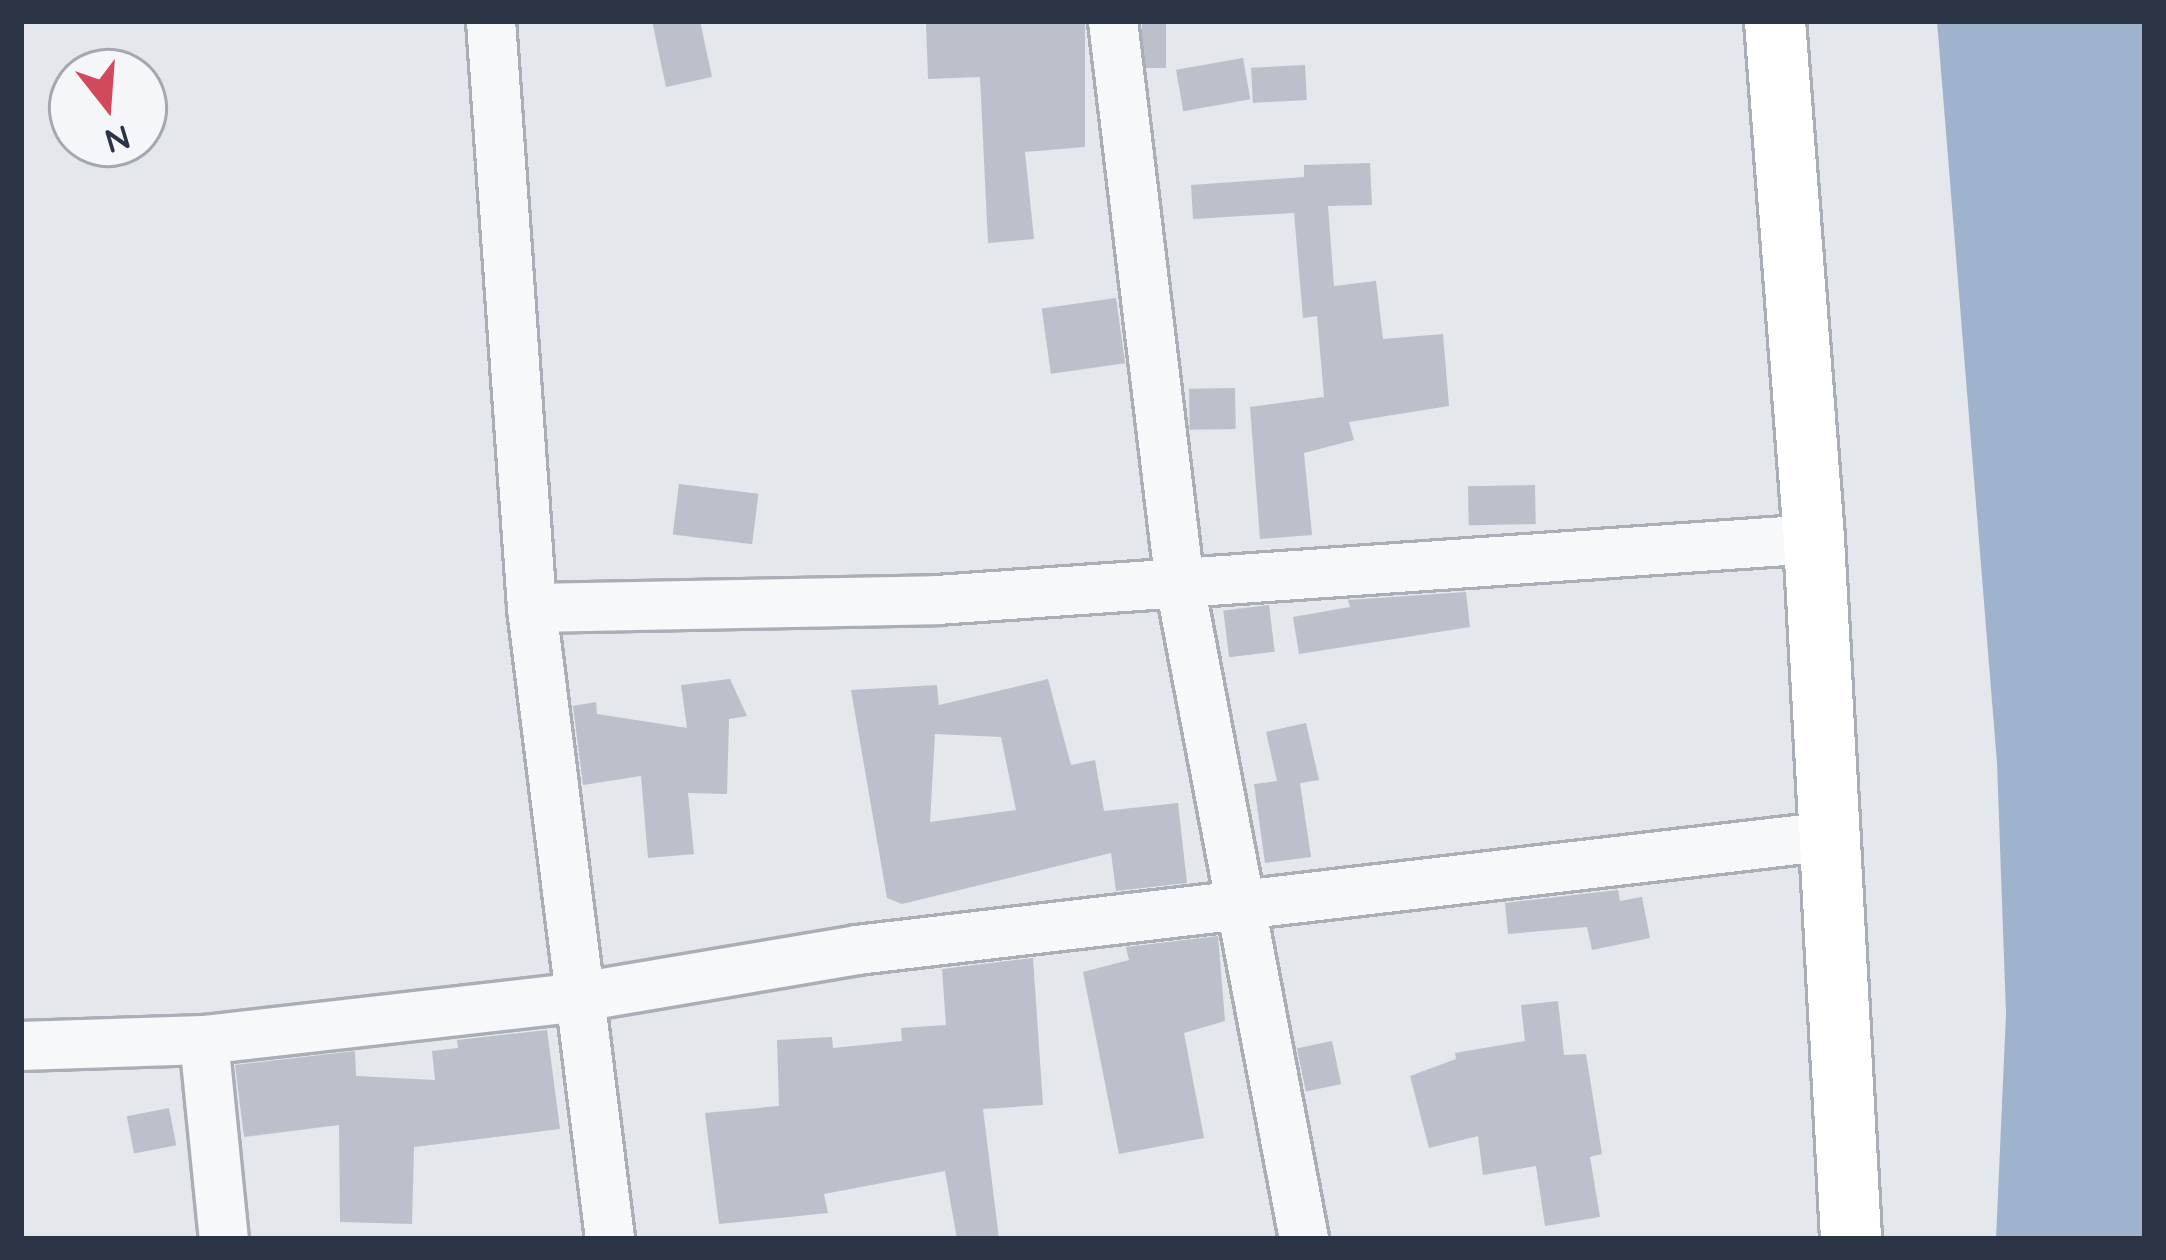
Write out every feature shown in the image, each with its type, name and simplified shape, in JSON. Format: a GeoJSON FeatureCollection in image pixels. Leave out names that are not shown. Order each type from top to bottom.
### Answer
{"type":"FeatureCollection","features":[{"type":"Feature","properties":{"kind":"main road"},"geometry":{"type":"LineString","coordinates":[[1775,21],[1814,539],[1851,1239]]}},
{"type":"Feature","properties":{"kind":"street"},"geometry":{"type":"LineString","coordinates":[[491,21],[532,608],[610,1239]]}},
{"type":"Feature","properties":{"kind":"street"},"geometry":{"type":"LineString","coordinates":[[1113,21],[1180,585],[1304,1239]]}},
{"type":"Feature","properties":{"kind":"street"},"geometry":{"type":"LineString","coordinates":[[532,608],[937,600],[1814,539]]}},
{"type":"Feature","properties":{"kind":"street"},"geometry":{"type":"LineString","coordinates":[[21,1046],[204,1040],[580,997],[857,950],[1830,836]]}},
{"type":"Feature","properties":{"kind":"street"},"geometry":{"type":"LineString","coordinates":[[204,1040],[224,1239]]}},
{"type":"Feature","properties":{"kind":"water"},"geometry":{"type":"Polygon","coordinates":[[[1937,21],[2145,21],[2145,1239],[1996,1239],[2006,1014],[1997,763],[1937,21]]]}},
{"type":"Feature","properties":{"kind":"building"},"geometry":{"type":"Polygon","coordinates":[[[652,21],[700,21],[712,77],[666,87],[652,21]]]}},
{"type":"Feature","properties":{"kind":"building"},"geometry":{"type":"Polygon","coordinates":[[[1085,21],[1085,147],[1025,152],[1034,239],[988,243],[980,77],[928,79],[926,24],[1085,21]]]}},
{"type":"Feature","properties":{"kind":"building"},"geometry":{"type":"Polygon","coordinates":[[[1142,21],[1166,21],[1166,68],[1142,68],[1142,21]]]}},
{"type":"Feature","properties":{"kind":"building"},"geometry":{"type":"Polygon","coordinates":[[[1243,58],[1250,99],[1183,111],[1176,70],[1243,58]]]}},
{"type":"Feature","properties":{"kind":"building"},"geometry":{"type":"Polygon","coordinates":[[[1305,65],[1307,100],[1253,103],[1251,68],[1305,65]]]}},
{"type":"Feature","properties":{"kind":"building"},"geometry":{"type":"Polygon","coordinates":[[[1370,163],[1372,205],[1328,206],[1334,286],[1376,281],[1383,339],[1443,334],[1449,406],[1349,422],[1354,440],[1304,453],[1312,535],[1260,539],[1250,407],[1324,397],[1317,316],[1303,318],[1294,213],[1193,219],[1191,185],[1304,177],[1304,165],[1370,163]]]}},
{"type":"Feature","properties":{"kind":"building"},"geometry":{"type":"Polygon","coordinates":[[[1116,298],[1125,363],[1051,374],[1042,308],[1116,298]]]}},
{"type":"Feature","properties":{"kind":"building"},"geometry":{"type":"Polygon","coordinates":[[[1235,388],[1236,429],[1190,430],[1189,389],[1235,388]]]}},
{"type":"Feature","properties":{"kind":"building"},"geometry":{"type":"Polygon","coordinates":[[[679,484],[758,494],[752,544],[673,535],[679,484]]]}},
{"type":"Feature","properties":{"kind":"building"},"geometry":{"type":"Polygon","coordinates":[[[1535,485],[1536,524],[1469,525],[1468,486],[1535,485]]]}},
{"type":"Feature","properties":{"kind":"building"},"geometry":{"type":"Polygon","coordinates":[[[1466,592],[1470,627],[1299,654],[1293,617],[1350,607],[1348,600],[1466,592]]]}},
{"type":"Feature","properties":{"kind":"building"},"geometry":{"type":"Polygon","coordinates":[[[1269,605],[1275,652],[1229,657],[1223,611],[1269,605]]]}},
{"type":"Feature","properties":{"kind":"building"},"geometry":{"type":"Polygon","coordinates":[[[730,679],[747,716],[729,719],[727,794],[688,793],[694,854],[648,858],[641,776],[583,785],[573,706],[596,702],[597,714],[687,728],[681,685],[730,679]]]}},
{"type":"Feature","properties":{"kind":"building"},"geometry":{"type":"Polygon","coordinates":[[[1048,679],[1071,765],[1095,760],[1104,811],[1178,803],[1187,883],[1116,891],[1111,853],[902,904],[887,898],[851,690],[937,685],[939,705],[1048,679]],[[935,734],[930,822],[1016,810],[1001,737],[935,734]]]}},
{"type":"Feature","properties":{"kind":"building"},"geometry":{"type":"Polygon","coordinates":[[[1306,723],[1319,780],[1300,783],[1311,857],[1265,863],[1254,784],[1277,781],[1266,732],[1306,723]]]}},
{"type":"Feature","properties":{"kind":"building"},"geometry":{"type":"Polygon","coordinates":[[[1618,890],[1620,901],[1642,897],[1650,938],[1592,950],[1587,927],[1508,934],[1505,903],[1618,890]]]}},
{"type":"Feature","properties":{"kind":"building"},"geometry":{"type":"Polygon","coordinates":[[[1218,936],[1225,1021],[1184,1033],[1204,1138],[1119,1154],[1083,972],[1129,960],[1126,947],[1218,936]]]}},
{"type":"Feature","properties":{"kind":"building"},"geometry":{"type":"Polygon","coordinates":[[[1033,958],[1043,1105],[983,1109],[999,1239],[957,1239],[945,1171],[824,1194],[828,1213],[719,1224],[705,1113],[779,1106],[777,1040],[832,1037],[833,1048],[902,1041],[901,1028],[946,1025],[942,969],[1033,958]]]}},
{"type":"Feature","properties":{"kind":"building"},"geometry":{"type":"Polygon","coordinates":[[[1558,1001],[1564,1055],[1586,1054],[1602,1154],[1590,1157],[1600,1217],[1545,1226],[1536,1166],[1483,1175],[1478,1136],[1429,1148],[1410,1076],[1456,1059],[1455,1053],[1525,1041],[1521,1005],[1558,1001]]]}},
{"type":"Feature","properties":{"kind":"building"},"geometry":{"type":"Polygon","coordinates":[[[547,1030],[560,1129],[414,1147],[412,1224],[340,1222],[339,1125],[244,1137],[235,1065],[355,1051],[356,1076],[435,1080],[432,1051],[458,1048],[457,1040],[547,1030]]]}},
{"type":"Feature","properties":{"kind":"building"},"geometry":{"type":"Polygon","coordinates":[[[1332,1041],[1341,1084],[1306,1092],[1297,1048],[1332,1041]]]}},
{"type":"Feature","properties":{"kind":"building"},"geometry":{"type":"Polygon","coordinates":[[[169,1108],[176,1145],[134,1154],[127,1116],[169,1108]]]}}]}
